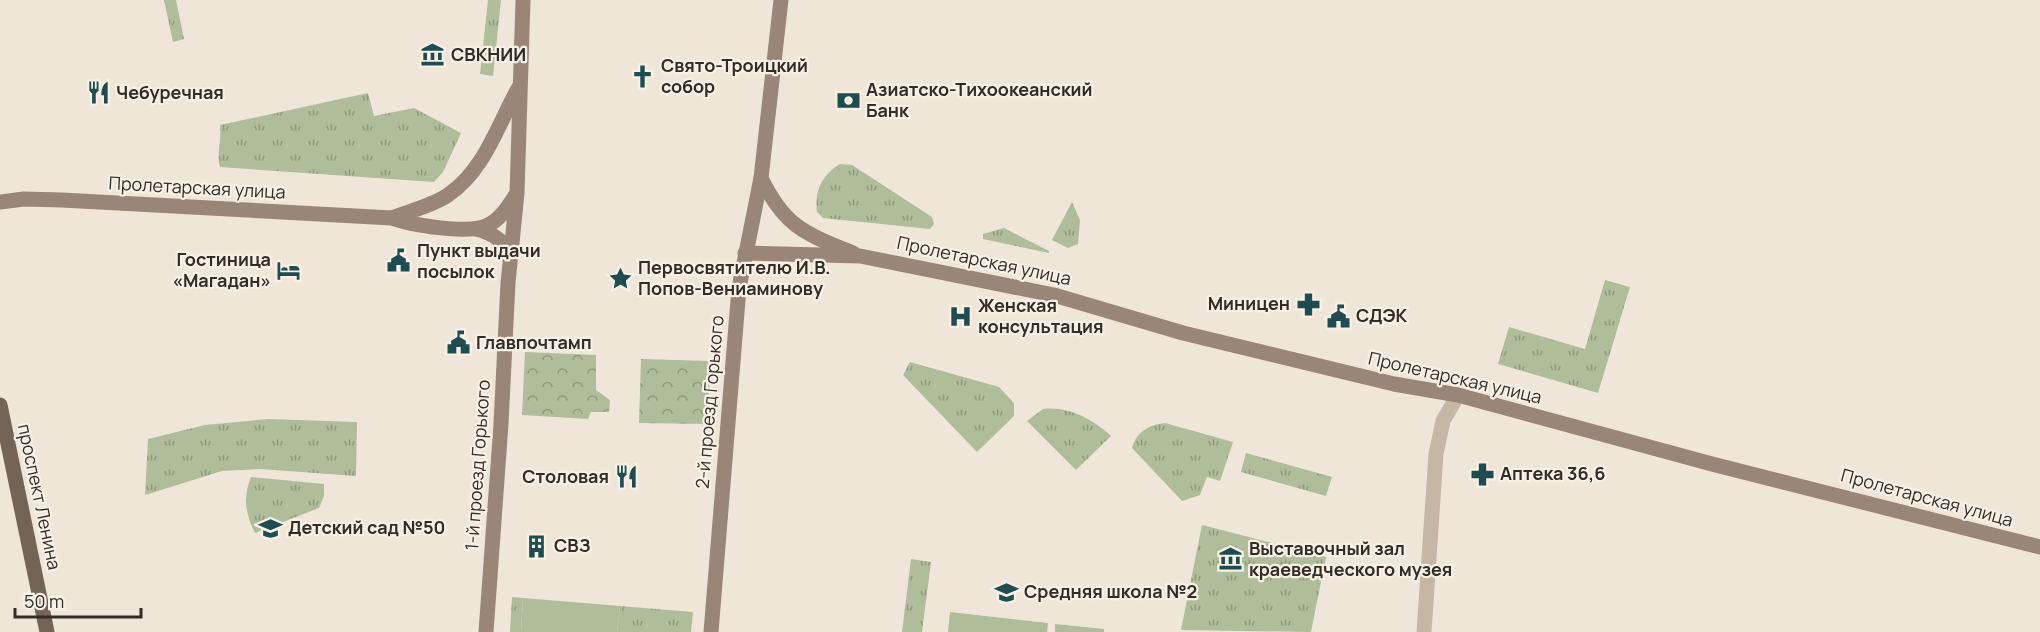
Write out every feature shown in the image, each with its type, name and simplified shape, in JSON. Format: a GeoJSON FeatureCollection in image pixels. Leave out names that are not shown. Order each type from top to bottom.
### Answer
{"type":"FeatureCollection","features":[{"type":"Feature","properties":{"kind":"main road","name":"проспект Ленина"},"geometry":{"type":"LineString","coordinates":[[0,405],[47,632]]}},
{"type":"Feature","properties":{"kind":"street","name":"Пролетарская улица"},"geometry":{"type":"LineString","coordinates":[[392,218],[440,200],[464,181],[489,147],[520,84],[523,0]]}},
{"type":"Feature","properties":{"kind":"street"},"geometry":{"type":"LineString","coordinates":[[762,178],[781,0]]}},
{"type":"Feature","properties":{"kind":"street","name":"1-й проезд Горького"},"geometry":{"type":"LineString","coordinates":[[486,632],[510,258],[517,193],[520,84]]}},
{"type":"Feature","properties":{"kind":"street","name":"Пролетарская улица"},"geometry":{"type":"LineString","coordinates":[[762,178],[783,214],[804,233],[860,256]]}},
{"type":"Feature","properties":{"kind":"street","name":"2-й проезд Горького"},"geometry":{"type":"LineString","coordinates":[[711,632],[738,300],[762,178]]}},
{"type":"Feature","properties":{"kind":"street"},"geometry":{"type":"LineString","coordinates":[[476,229],[494,221],[517,193]]}},
{"type":"Feature","properties":{"kind":"street","name":"Пролетарская улица"},"geometry":{"type":"LineString","coordinates":[[0,202],[24,199],[63,200],[392,218],[405,223],[476,229]]}},
{"type":"Feature","properties":{"kind":"street"},"geometry":{"type":"LineString","coordinates":[[476,229],[489,232],[500,240],[510,258]]}},
{"type":"Feature","properties":{"kind":"street","name":"Пролетарская улица"},"geometry":{"type":"LineString","coordinates":[[746,253],[860,256],[1054,295],[1183,333],[1395,384],[1458,395],[1690,458],[2040,548]]}},
{"type":"Feature","properties":{"kind":"street"},"geometry":{"type":"LineString","coordinates":[[1424,632],[1436,454],[1443,421],[1458,395]]}},
{"type":"Feature","properties":{"kind":"green space"},"geometry":{"type":"Polygon","coordinates":[[[164,0],[176,0],[184,39],[173,42],[164,0]]]}},
{"type":"Feature","properties":{"kind":"green space"},"geometry":{"type":"Polygon","coordinates":[[[488,0],[501,0],[493,76],[480,74],[488,0]]]}},
{"type":"Feature","properties":{"kind":"green space"},"geometry":{"type":"Polygon","coordinates":[[[368,93],[374,116],[414,108],[461,133],[443,172],[434,182],[220,167],[220,125],[368,93]]]}},
{"type":"Feature","properties":{"kind":"green space"},"geometry":{"type":"Polygon","coordinates":[[[840,164],[852,165],[932,217],[934,224],[930,229],[823,218],[817,212],[818,190],[828,173],[840,164]]]}},
{"type":"Feature","properties":{"kind":"green space"},"geometry":{"type":"Polygon","coordinates":[[[1072,202],[1080,220],[1078,244],[1068,248],[1052,240],[1072,202]]]}},
{"type":"Feature","properties":{"kind":"green space"},"geometry":{"type":"Polygon","coordinates":[[[1004,228],[1049,253],[983,239],[983,234],[1004,228]]]}},
{"type":"Feature","properties":{"kind":"green space"},"geometry":{"type":"Polygon","coordinates":[[[1605,280],[1630,287],[1598,393],[1498,364],[1509,327],[1585,349],[1605,280]]]}},
{"type":"Feature","properties":{"kind":"green space"},"geometry":{"type":"Polygon","coordinates":[[[525,352],[596,355],[596,390],[610,400],[609,412],[591,412],[588,419],[522,415],[525,352]]]}},
{"type":"Feature","properties":{"kind":"green space"},"geometry":{"type":"Polygon","coordinates":[[[641,359],[710,361],[708,424],[639,423],[641,359]]]}},
{"type":"Feature","properties":{"kind":"green space"},"geometry":{"type":"Polygon","coordinates":[[[910,362],[999,387],[1014,403],[1014,416],[977,452],[903,375],[910,362]]]}},
{"type":"Feature","properties":{"kind":"green space"},"geometry":{"type":"Polygon","coordinates":[[[1043,409],[1062,410],[1080,415],[1111,436],[1076,470],[1027,421],[1043,409]]]}},
{"type":"Feature","properties":{"kind":"green space"},"geometry":{"type":"Polygon","coordinates":[[[268,419],[357,422],[356,476],[260,469],[222,471],[145,495],[148,439],[205,425],[268,419]]]}},
{"type":"Feature","properties":{"kind":"green space"},"geometry":{"type":"Polygon","coordinates":[[[1165,423],[1233,442],[1220,481],[1207,477],[1200,495],[1182,501],[1132,448],[1140,433],[1154,425],[1165,423]]]}},
{"type":"Feature","properties":{"kind":"green space"},"geometry":{"type":"Polygon","coordinates":[[[1246,453],[1332,477],[1326,496],[1241,472],[1246,453]]]}},
{"type":"Feature","properties":{"kind":"green space"},"geometry":{"type":"Polygon","coordinates":[[[251,477],[324,484],[324,496],[319,508],[255,533],[246,505],[251,477]]]}},
{"type":"Feature","properties":{"kind":"green space"},"geometry":{"type":"Polygon","coordinates":[[[1202,525],[1326,557],[1311,632],[1181,630],[1202,525]]]}},
{"type":"Feature","properties":{"kind":"green space"},"geometry":{"type":"Polygon","coordinates":[[[911,559],[931,562],[922,632],[902,632],[911,559]]]}},
{"type":"Feature","properties":{"kind":"green space"},"geometry":{"type":"Polygon","coordinates":[[[512,597],[523,598],[521,632],[510,632],[512,597]]]}},
{"type":"Feature","properties":{"kind":"green space"},"geometry":{"type":"Polygon","coordinates":[[[523,598],[620,606],[617,632],[521,632],[523,598]]]}},
{"type":"Feature","properties":{"kind":"green space"},"geometry":{"type":"Polygon","coordinates":[[[620,606],[693,612],[691,632],[617,632],[620,606]]]}},
{"type":"Feature","properties":{"kind":"green space"},"geometry":{"type":"Polygon","coordinates":[[[950,612],[1048,623],[1047,632],[948,632],[950,612]]]}},
{"type":"Feature","properties":{"kind":"green space"},"geometry":{"type":"Polygon","coordinates":[[[1055,624],[1104,629],[1104,632],[1055,632],[1055,624]]]}},
{"type":"Feature","properties":{"kind":"place","name":"СВКНИИ"},"geometry":{"type":"Point","coordinates":[433,55]}},
{"type":"Feature","properties":{"kind":"place","name":"Свято-Троицкий собор"},"geometry":{"type":"Point","coordinates":[643,76]}},
{"type":"Feature","properties":{"kind":"place","name":"Чебуречная"},"geometry":{"type":"Point","coordinates":[98,93]}},
{"type":"Feature","properties":{"kind":"place","name":"Азиатско-Тихоокеанский Банк"},"geometry":{"type":"Point","coordinates":[848,100]}},
{"type":"Feature","properties":{"kind":"place","name":"Пункт выдачи посылок"},"geometry":{"type":"Point","coordinates":[399,261]}},
{"type":"Feature","properties":{"kind":"place","name":"Гостиница «Магадан»"},"geometry":{"type":"Point","coordinates":[289,270]}},
{"type":"Feature","properties":{"kind":"place","name":"Первосвятителю И.В. Попов-Вениаминову"},"geometry":{"type":"Point","coordinates":[620,278]}},
{"type":"Feature","properties":{"kind":"place","name":"Миницен"},"geometry":{"type":"Point","coordinates":[1308,304]}},
{"type":"Feature","properties":{"kind":"place","name":"Женская консультация"},"geometry":{"type":"Point","coordinates":[960,316]}},
{"type":"Feature","properties":{"kind":"place","name":"СДЭК"},"geometry":{"type":"Point","coordinates":[1338,316]}},
{"type":"Feature","properties":{"kind":"place","name":"Главпочтамп"},"geometry":{"type":"Point","coordinates":[458,343]}},
{"type":"Feature","properties":{"kind":"place","name":"Аптека 36,6"},"geometry":{"type":"Point","coordinates":[1482,474]}},
{"type":"Feature","properties":{"kind":"place","name":"Столовая"},"geometry":{"type":"Point","coordinates":[627,477]}},
{"type":"Feature","properties":{"kind":"place","name":"Детский сад №50"},"geometry":{"type":"Point","coordinates":[270,528]}},
{"type":"Feature","properties":{"kind":"place","name":"СВЗ"},"geometry":{"type":"Point","coordinates":[536,546]}},
{"type":"Feature","properties":{"kind":"place","name":"Выставочный зал краеведческого музея"},"geometry":{"type":"Point","coordinates":[1231,559]}},
{"type":"Feature","properties":{"kind":"place","name":"Средняя школа №2"},"geometry":{"type":"Point","coordinates":[1006,592]}}]}
